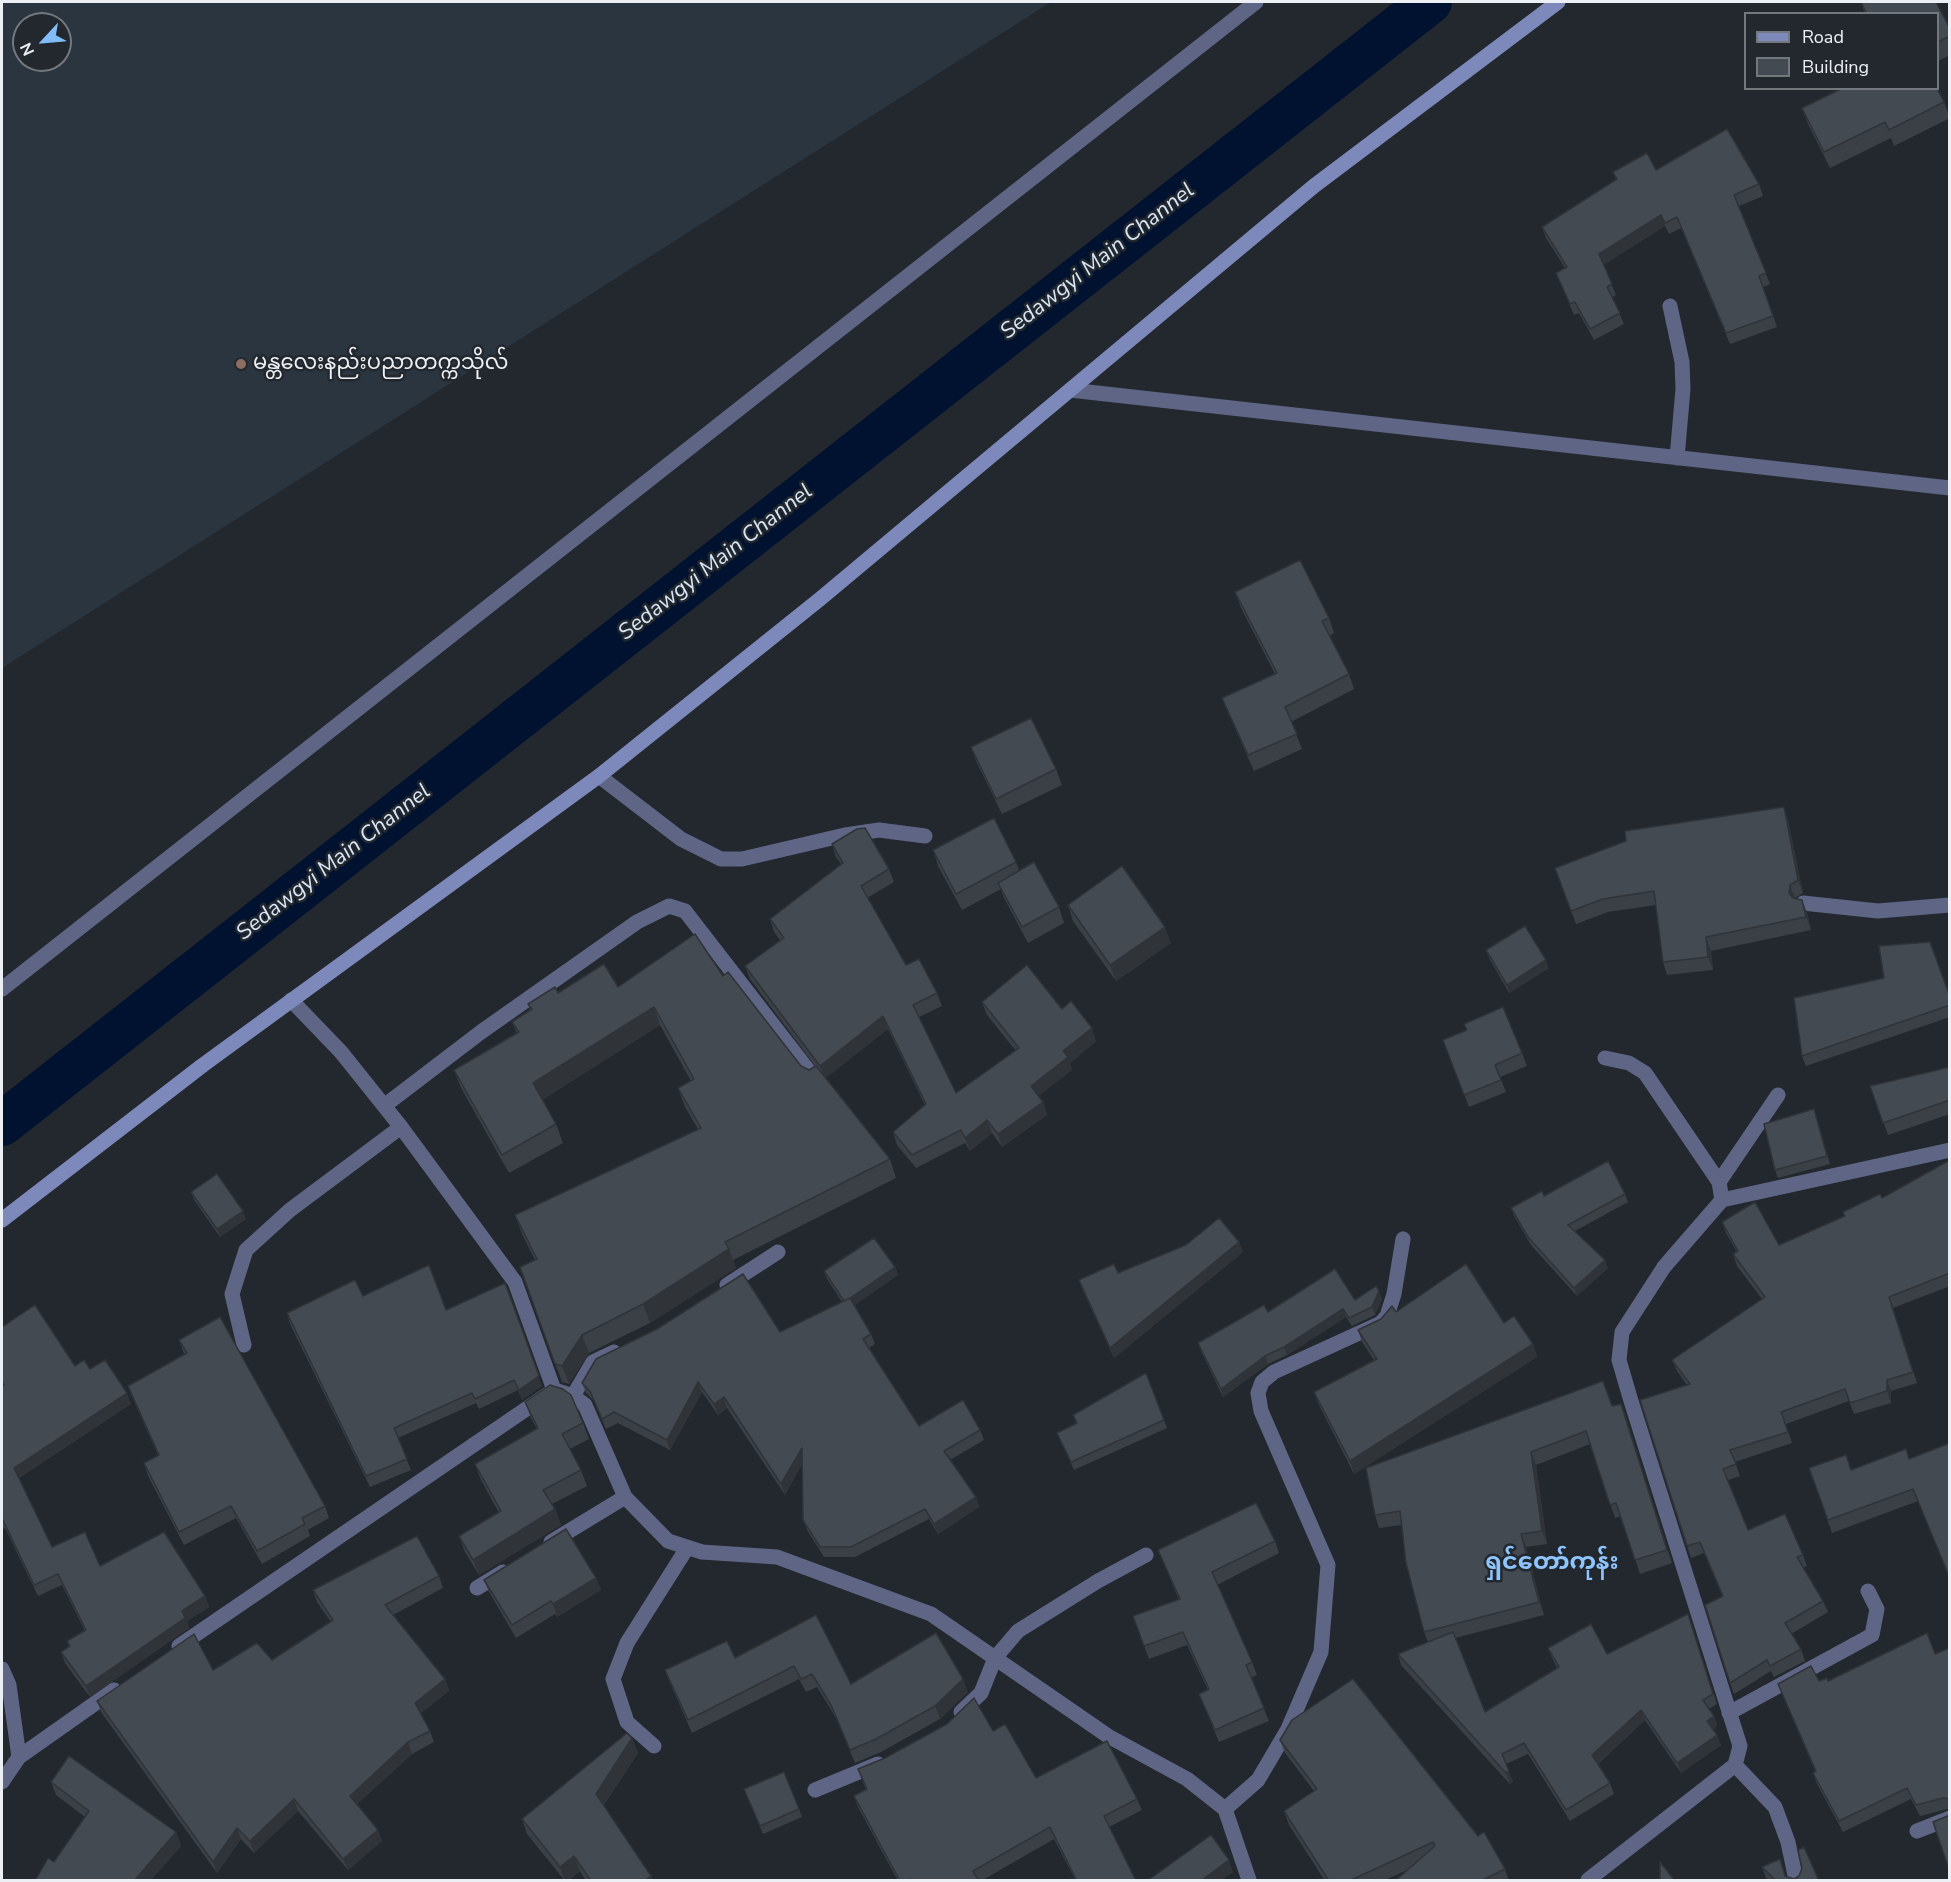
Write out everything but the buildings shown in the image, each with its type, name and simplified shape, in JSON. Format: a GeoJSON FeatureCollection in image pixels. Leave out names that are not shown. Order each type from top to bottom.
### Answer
{"type":"FeatureCollection","features":[{"type":"Feature","properties":{"kind":"street"},"geometry":{"type":"LineString","coordinates":[[2,989],[1256,2]]}},
{"type":"Feature","properties":{"kind":"street"},"geometry":{"type":"LineString","coordinates":[[2,1220],[291,1000],[600,776],[820,599],[1314,186],[1558,2]]}},
{"type":"Feature","properties":{"kind":"street"},"geometry":{"type":"LineString","coordinates":[[1670,306],[1682,362],[1683,389],[1677,458]]}},
{"type":"Feature","properties":{"kind":"street"},"geometry":{"type":"LineString","coordinates":[[1070,390],[1950,488]]}},
{"type":"Feature","properties":{"kind":"street"},"geometry":{"type":"LineString","coordinates":[[600,776],[681,839],[721,860],[742,859],[879,830],[925,836]]}},
{"type":"Feature","properties":{"kind":"street"},"geometry":{"type":"LineString","coordinates":[[1803,903],[1878,911],[1950,905]]}},
{"type":"Feature","properties":{"kind":"street"},"geometry":{"type":"LineString","coordinates":[[384,1106],[481,1032],[637,922],[669,906],[685,911],[815,1079]]}},
{"type":"Feature","properties":{"kind":"street"},"geometry":{"type":"LineString","coordinates":[[291,1000],[341,1052],[401,1127],[515,1282],[554,1390]]}},
{"type":"Feature","properties":{"kind":"street"},"geometry":{"type":"LineString","coordinates":[[1605,1058],[1629,1063],[1645,1073],[1719,1182],[1722,1200]]}},
{"type":"Feature","properties":{"kind":"street"},"geometry":{"type":"LineString","coordinates":[[1719,1182],[1778,1095]]}},
{"type":"Feature","properties":{"kind":"street"},"geometry":{"type":"LineString","coordinates":[[244,1345],[231,1294],[246,1250],[290,1210],[401,1127]]}},
{"type":"Feature","properties":{"kind":"street"},"geometry":{"type":"LineString","coordinates":[[1588,1881],[1735,1765],[1740,1746],[1619,1360],[1622,1332],[1664,1267],[1722,1200],[1950,1150]]}},
{"type":"Feature","properties":{"kind":"street"},"geometry":{"type":"LineString","coordinates":[[1225,1809],[1258,1780],[1288,1729],[1321,1652],[1328,1564],[1261,1411],[1258,1393],[1262,1382],[1274,1372],[1381,1323],[1387,1316],[1394,1294],[1403,1239]]}},
{"type":"Feature","properties":{"kind":"street"},"geometry":{"type":"LineString","coordinates":[[712,1294],[778,1252]]}},
{"type":"Feature","properties":{"kind":"street"},"geometry":{"type":"LineString","coordinates":[[573,1396],[593,1362],[624,1347]]}},
{"type":"Feature","properties":{"kind":"street"},"geometry":{"type":"LineString","coordinates":[[554,1390],[573,1396],[585,1405],[626,1497],[668,1541],[702,1552],[777,1557],[931,1614],[1108,1736],[1187,1779],[1225,1809],[1249,1881]]}},
{"type":"Feature","properties":{"kind":"street"},"geometry":{"type":"LineString","coordinates":[[170,1652],[554,1390]]}},
{"type":"Feature","properties":{"kind":"street"},"geometry":{"type":"LineString","coordinates":[[536,1552],[626,1497]]}},
{"type":"Feature","properties":{"kind":"street"},"geometry":{"type":"LineString","coordinates":[[654,1746],[627,1722],[613,1680],[627,1643],[687,1548]]}},
{"type":"Feature","properties":{"kind":"street"},"geometry":{"type":"LineString","coordinates":[[953,1720],[981,1693],[995,1658],[1018,1632],[1098,1581],[1146,1555]]}},
{"type":"Feature","properties":{"kind":"street"},"geometry":{"type":"LineString","coordinates":[[477,1588],[516,1564]]}},
{"type":"Feature","properties":{"kind":"street"},"geometry":{"type":"LineString","coordinates":[[1729,1713],[1872,1635],[1877,1609],[1868,1592]]}},
{"type":"Feature","properties":{"kind":"street"},"geometry":{"type":"LineString","coordinates":[[2,1669],[9,1685],[19,1757]]}},
{"type":"Feature","properties":{"kind":"street"},"geometry":{"type":"LineString","coordinates":[[2,1782],[19,1757],[131,1678]]}},
{"type":"Feature","properties":{"kind":"street"},"geometry":{"type":"LineString","coordinates":[[815,1790],[895,1755]]}},
{"type":"Feature","properties":{"kind":"street"},"geometry":{"type":"LineString","coordinates":[[1735,1765],[1775,1807],[1788,1842],[1796,1881]]}},
{"type":"Feature","properties":{"kind":"street"},"geometry":{"type":"LineString","coordinates":[[1917,1831],[1950,1818]]}},
{"type":"Feature","properties":{"kind":"shaded area","name":"မန္တလေးနည်းပညာတက္ကသိုလ်"},"geometry":{"type":"Polygon","coordinates":[[[2,2],[1051,2],[2,668],[2,2]]]}},
{"type":"Feature","properties":{"kind":"waterway","name":"Sedawgyi Main Channel"},"geometry":{"type":"LineString","coordinates":[[2,1124],[1430,2]]}},
{"type":"Feature","properties":{"kind":"place","name":"မန္တလေးနည်းပညာတက္ကသိုလ်"},"geometry":{"type":"Point","coordinates":[241,364]}},
{"type":"Feature","properties":{"kind":"district","name":"ရှင်တော်ကုန်း"},"geometry":{"type":"Point","coordinates":[1552,1563]}}]}
